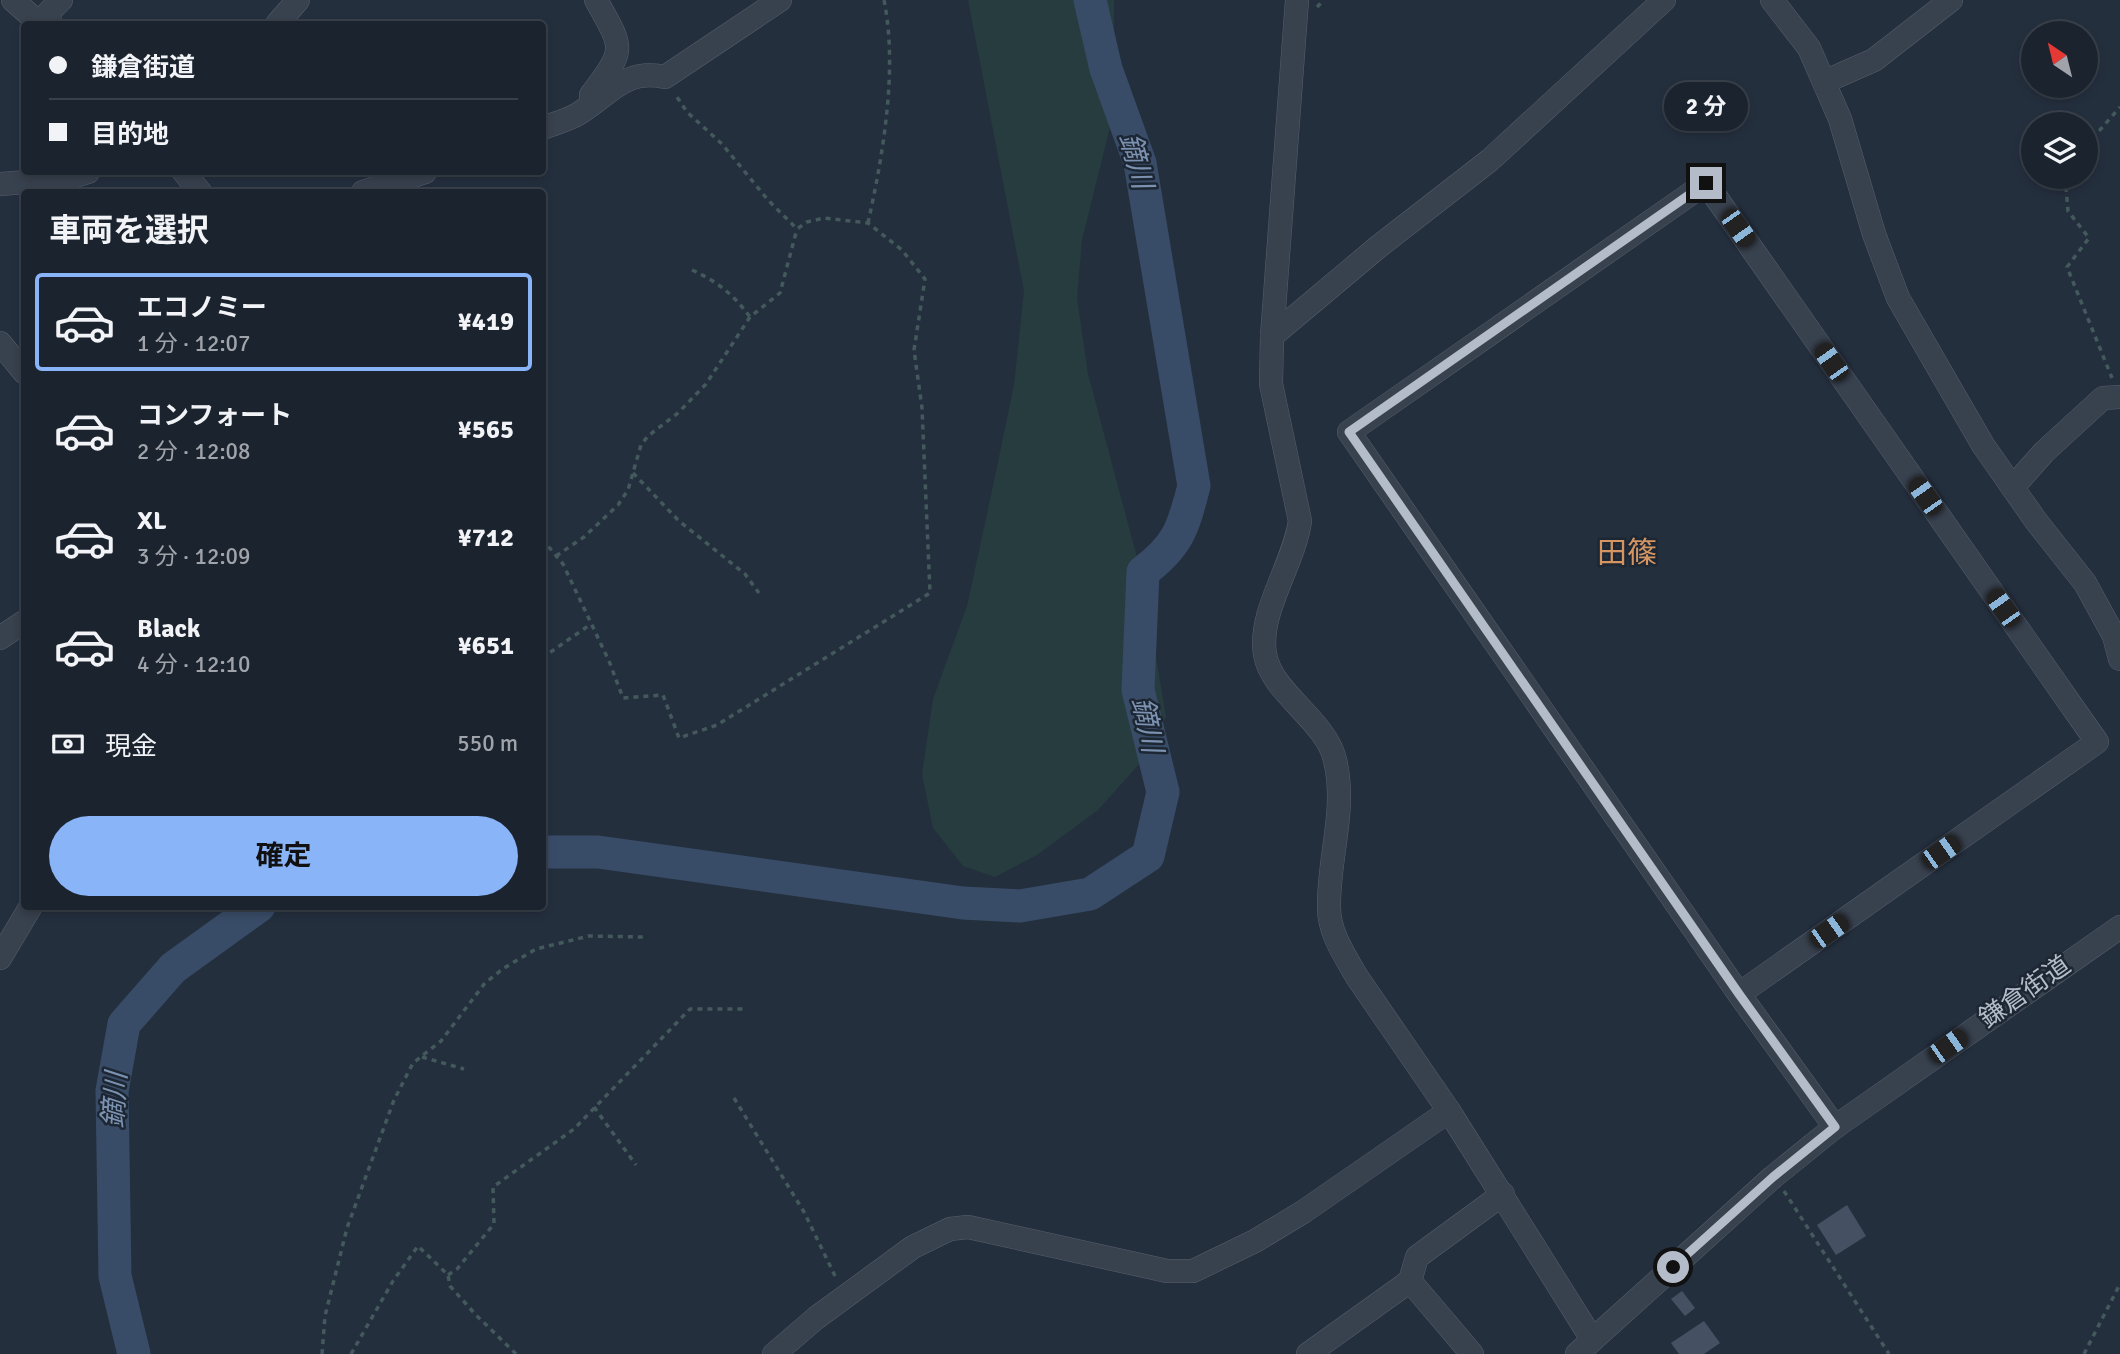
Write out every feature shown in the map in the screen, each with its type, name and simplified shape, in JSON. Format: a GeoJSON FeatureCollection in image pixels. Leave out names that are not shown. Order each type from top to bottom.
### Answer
{"type":"FeatureCollection","features":[{"type":"Feature","properties":{"kind":"street"},"geometry":{"type":"LineString","coordinates":[[13,0],[37,21]]}},
{"type":"Feature","properties":{"kind":"street"},"geometry":{"type":"LineString","coordinates":[[50,21],[49,12],[61,0]]}},
{"type":"Feature","properties":{"kind":"street"},"geometry":{"type":"LineString","coordinates":[[279,21],[298,0]]}},
{"type":"Feature","properties":{"kind":"street"},"geometry":{"type":"LineString","coordinates":[[577,114],[614,63],[618,48],[618,39],[596,0]]}},
{"type":"Feature","properties":{"kind":"street"},"geometry":{"type":"LineString","coordinates":[[546,126],[577,114],[619,83],[648,73],[665,77],[780,0]]}},
{"type":"Feature","properties":{"kind":"street"},"geometry":{"type":"LineString","coordinates":[[1297,0],[1272,336],[1271,384],[1300,522],[1297,544],[1268,620],[1265,655],[1271,673],[1314,725],[1335,756],[1341,793],[1329,910],[1338,944],[1357,977],[1503,1195],[1585,1347]]}},
{"type":"Feature","properties":{"kind":"street"},"geometry":{"type":"LineString","coordinates":[[1272,336],[1378,247],[1490,160],[1664,0]]}},
{"type":"Feature","properties":{"kind":"street"},"geometry":{"type":"LineString","coordinates":[[1772,0],[1809,48],[1840,119],[1874,234],[1898,298],[1983,445],[2085,583],[2114,636],[2120,659]]}},
{"type":"Feature","properties":{"kind":"street"},"geometry":{"type":"LineString","coordinates":[[1824,82],[1874,60],[1951,0]]}},
{"type":"Feature","properties":{"kind":"street"},"geometry":{"type":"LineString","coordinates":[[0,184],[65,179],[78,175]]}},
{"type":"Feature","properties":{"kind":"street"},"geometry":{"type":"LineString","coordinates":[[186,175],[198,189]]}},
{"type":"Feature","properties":{"kind":"street"},"geometry":{"type":"LineString","coordinates":[[372,189],[416,175]]}},
{"type":"Feature","properties":{"kind":"street"},"geometry":{"type":"LineString","coordinates":[[1739,994],[2097,742],[1706,183],[1349,432],[1739,994],[1835,1127]]}},
{"type":"Feature","properties":{"kind":"street"},"geometry":{"type":"LineString","coordinates":[[0,343],[21,369]]}},
{"type":"Feature","properties":{"kind":"street"},"geometry":{"type":"LineString","coordinates":[[2013,487],[2044,452],[2103,398],[2117,390]]}},
{"type":"Feature","properties":{"kind":"street"},"geometry":{"type":"LineString","coordinates":[[0,638],[21,624]]}},
{"type":"Feature","properties":{"kind":"street"},"geometry":{"type":"LineString","coordinates":[[0,958],[29,910]]}},
{"type":"Feature","properties":{"kind":"street","name":"鎌倉街道"},"geometry":{"type":"LineString","coordinates":[[1585,1347],[1773,1177],[1835,1127],[2120,927]]}},
{"type":"Feature","properties":{"kind":"street"},"geometry":{"type":"LineString","coordinates":[[774,1354],[816,1318],[913,1247],[950,1229],[968,1227],[1167,1271],[1193,1271],[1255,1241],[1303,1212],[1449,1111]]}},
{"type":"Feature","properties":{"kind":"street"},"geometry":{"type":"LineString","coordinates":[[1308,1354],[1410,1281],[1417,1256],[1503,1195]]}},
{"type":"Feature","properties":{"kind":"street"},"geometry":{"type":"LineString","coordinates":[[1410,1281],[1472,1354]]}},
{"type":"Feature","properties":{"kind":"path"},"geometry":{"type":"LineString","coordinates":[[868,223],[887,124],[888,66],[884,0]]}},
{"type":"Feature","properties":{"kind":"path"},"geometry":{"type":"LineString","coordinates":[[665,77],[687,111],[722,144],[768,200],[797,229]]}},
{"type":"Feature","properties":{"kind":"path"},"geometry":{"type":"LineString","coordinates":[[2098,132],[2120,107]]}},
{"type":"Feature","properties":{"kind":"path"},"geometry":{"type":"LineString","coordinates":[[2065,189],[2068,211],[2089,238],[2067,267],[2117,390]]}},
{"type":"Feature","properties":{"kind":"path"},"geometry":{"type":"LineString","coordinates":[[546,544],[556,556],[563,564],[609,661],[623,698],[663,695],[679,738],[717,725],[930,593],[922,408],[914,350],[925,279],[902,250],[868,223],[824,218],[807,222],[797,229],[780,293],[750,317],[706,384],[641,445],[633,473],[618,505],[584,537],[556,556]]}},
{"type":"Feature","properties":{"kind":"path"},"geometry":{"type":"LineString","coordinates":[[692,270],[723,286],[750,317]]}},
{"type":"Feature","properties":{"kind":"path"},"geometry":{"type":"LineString","coordinates":[[633,473],[679,521],[745,574],[759,593]]}},
{"type":"Feature","properties":{"kind":"path"},"geometry":{"type":"LineString","coordinates":[[546,655],[591,624]]}},
{"type":"Feature","properties":{"kind":"path"},"geometry":{"type":"LineString","coordinates":[[322,1354],[325,1316],[334,1272],[361,1184],[394,1100],[414,1063],[441,1041],[485,983],[536,949],[589,936],[644,937]]}},
{"type":"Feature","properties":{"kind":"path"},"geometry":{"type":"LineString","coordinates":[[448,1275],[494,1224],[493,1187],[574,1129],[690,1009],[744,1009]]}},
{"type":"Feature","properties":{"kind":"path"},"geometry":{"type":"LineString","coordinates":[[422,1057],[464,1069]]}},
{"type":"Feature","properties":{"kind":"path"},"geometry":{"type":"LineString","coordinates":[[734,1098],[804,1212],[837,1276],[832,1286]]}},
{"type":"Feature","properties":{"kind":"path"},"geometry":{"type":"LineString","coordinates":[[594,1108],[636,1164]]}},
{"type":"Feature","properties":{"kind":"path"},"geometry":{"type":"LineString","coordinates":[[1773,1177],[1793,1203],[1889,1354]]}},
{"type":"Feature","properties":{"kind":"path"},"geometry":{"type":"LineString","coordinates":[[351,1354],[418,1246],[448,1275],[450,1286],[516,1354]]}},
{"type":"Feature","properties":{"kind":"path"},"geometry":{"type":"LineString","coordinates":[[2084,1354],[2120,1284]]}},
{"type":"Feature","properties":{"kind":"green space"},"geometry":{"type":"Polygon","coordinates":[[[968,0],[1114,0],[1114,111],[1082,240],[1077,298],[1088,374],[1143,580],[1166,717],[1141,762],[1098,810],[1037,855],[995,877],[963,866],[933,828],[922,774],[933,699],[967,606],[990,500],[1014,385],[1024,291],[968,0]]]}},
{"type":"Feature","properties":{"kind":"building"},"geometry":{"type":"Polygon","coordinates":[[[1847,1205],[1866,1236],[1836,1255],[1817,1225],[1847,1205]]]}},
{"type":"Feature","properties":{"kind":"building"},"geometry":{"type":"Polygon","coordinates":[[[1682,1291],[1695,1308],[1685,1316],[1671,1299],[1682,1291]]]}},
{"type":"Feature","properties":{"kind":"building"},"geometry":{"type":"Polygon","coordinates":[[[1704,1321],[1720,1343],[1704,1354],[1679,1354],[1671,1343],[1704,1321]]]}},
{"type":"Feature","properties":{"kind":"waterway","name":"鏑川"},"geometry":{"type":"LineString","coordinates":[[546,852],[598,852],[963,903],[1020,906],[1090,894],[1148,856],[1163,792],[1138,690],[1143,572],[1165,553],[1178,535],[1194,486],[1140,163],[1106,69],[1090,0]]}},
{"type":"Feature","properties":{"kind":"waterway","name":"鏑川"},"geometry":{"type":"LineString","coordinates":[[134,1354],[115,1276],[112,1091],[124,1024],[173,968],[253,910]]}},
{"type":"Feature","properties":{"kind":"district","name":"田篠"},"geometry":{"type":"Point","coordinates":[1627,553]}},
{"type":"Feature","properties":{"kind":"route"},"geometry":{"type":"LineString","coordinates":[[1673,1267],[1773,1177],[1835,1127],[1739,994],[1349,432],[1706,183]]}}]}
